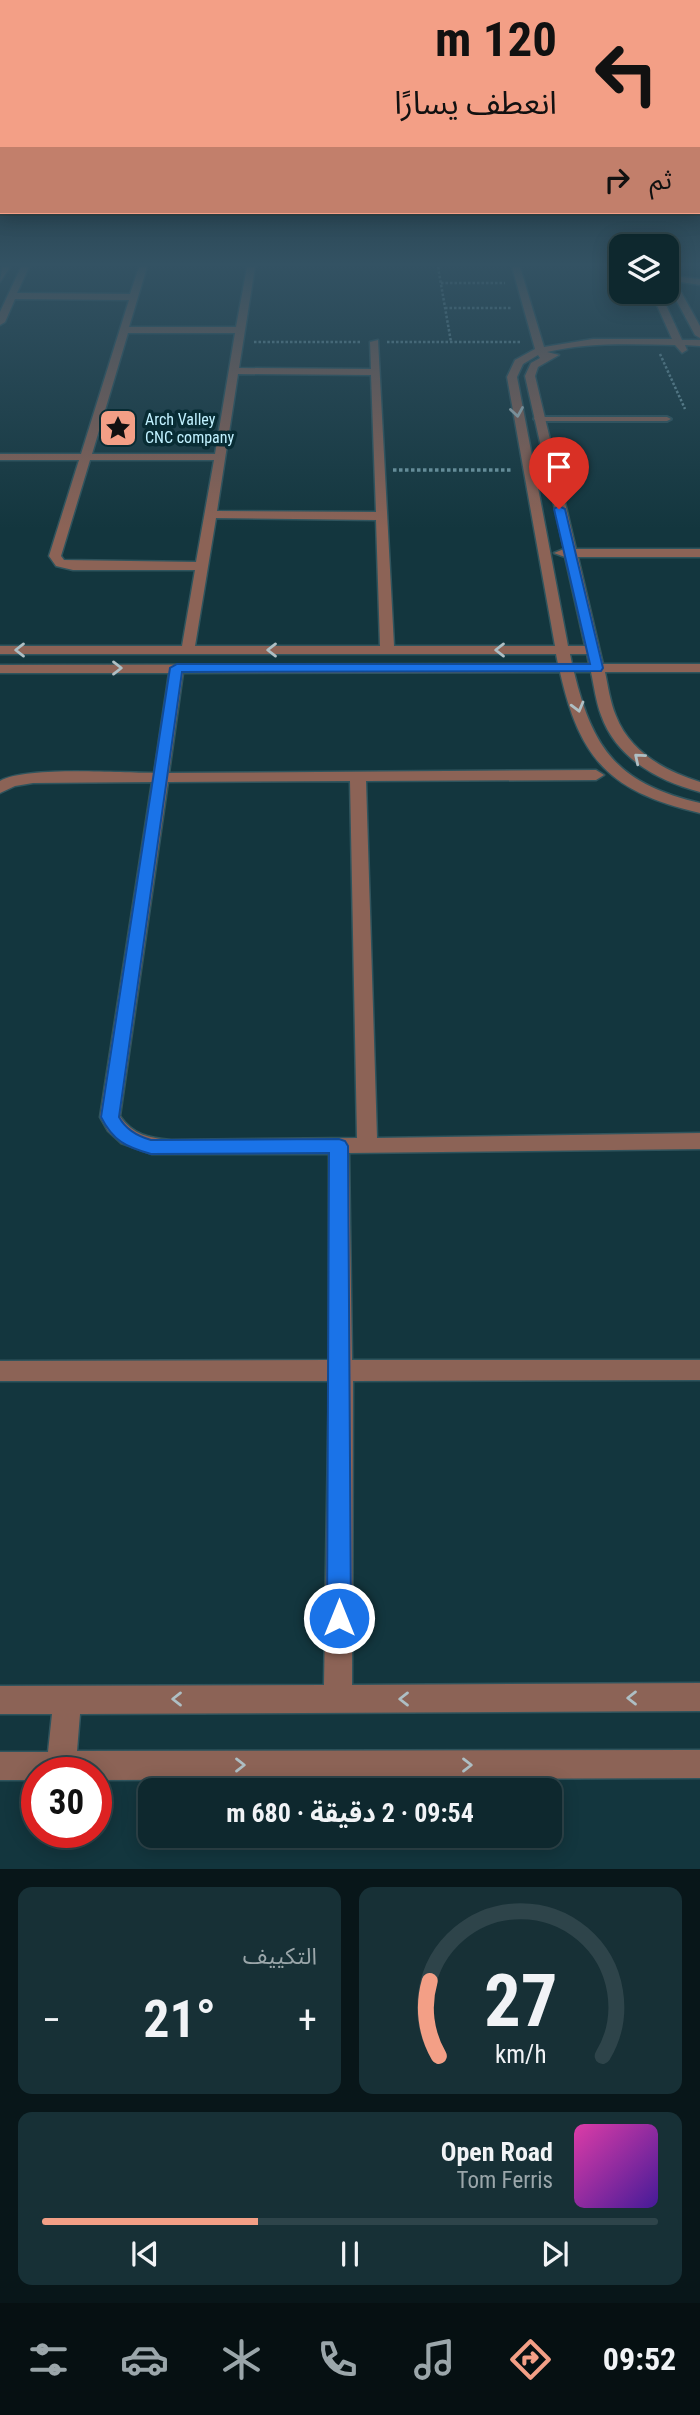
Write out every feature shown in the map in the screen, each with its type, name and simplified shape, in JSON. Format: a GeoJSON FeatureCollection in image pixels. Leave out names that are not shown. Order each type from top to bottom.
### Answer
{"type":"FeatureCollection","features":[{"type":"Feature","properties":{"kind":"street"},"geometry":{"type":"LineString","coordinates":[[117,354],[56,560],[73,566],[202,566]]}},
{"type":"Feature","properties":{"kind":"street"},"geometry":{"type":"LineString","coordinates":[[188,650],[235,354]]}},
{"type":"Feature","properties":{"kind":"street"},"geometry":{"type":"LineString","coordinates":[[376,354],[387,650]]}},
{"type":"Feature","properties":{"kind":"street"},"geometry":{"type":"LineString","coordinates":[[542,354],[516,361],[512,369],[522,443],[579,713],[598,754],[623,776],[671,799],[700,808]]}},
{"type":"Feature","properties":{"kind":"street"},"geometry":{"type":"LineString","coordinates":[[543,354],[534,365],[530,376],[543,443],[608,715],[626,745],[651,767],[676,780],[700,787]]}},
{"type":"Feature","properties":{"kind":"street"},"geometry":{"type":"LineString","coordinates":[[233,371],[377,372]]}},
{"type":"Feature","properties":{"kind":"street"},"geometry":{"type":"LineString","coordinates":[[522,443],[543,443]]}},
{"type":"Feature","properties":{"kind":"street"},"geometry":{"type":"LineString","coordinates":[[0,457],[219,457]]}},
{"type":"Feature","properties":{"kind":"street"},"geometry":{"type":"LineString","coordinates":[[210,514],[382,516]]}},
{"type":"Feature","properties":{"kind":"street"},"geometry":{"type":"LineString","coordinates":[[545,553],[700,553]]}},
{"type":"Feature","properties":{"kind":"street"},"geometry":{"type":"LineString","coordinates":[[0,650],[593,650]]}},
{"type":"Feature","properties":{"kind":"street"},"geometry":{"type":"LineString","coordinates":[[64,668],[67,650]]}},
{"type":"Feature","properties":{"kind":"street"},"geometry":{"type":"LineString","coordinates":[[354,650],[355,668]]}},
{"type":"Feature","properties":{"kind":"street"},"geometry":{"type":"LineString","coordinates":[[0,668],[700,668]]}},
{"type":"Feature","properties":{"kind":"street"},"geometry":{"type":"LineString","coordinates":[[177,668],[110,1117],[117,1131],[132,1142],[151,1147],[700,1141]]}},
{"type":"Feature","properties":{"kind":"street"},"geometry":{"type":"LineString","coordinates":[[0,788],[10,782],[33,778],[596,775]]}},
{"type":"Feature","properties":{"kind":"street"},"geometry":{"type":"LineString","coordinates":[[358,777],[367,1145]]}},
{"type":"Feature","properties":{"kind":"street"},"geometry":{"type":"LineString","coordinates":[[338,1699],[341,1372],[339,1146]]}},
{"type":"Feature","properties":{"kind":"street"},"geometry":{"type":"LineString","coordinates":[[0,1371],[700,1370]]}},
{"type":"Feature","properties":{"kind":"street"},"geometry":{"type":"LineString","coordinates":[[0,1700],[700,1697]]}},
{"type":"Feature","properties":{"kind":"street"},"geometry":{"type":"LineString","coordinates":[[62,1757],[68,1699]]}},
{"type":"Feature","properties":{"kind":"street"},"geometry":{"type":"LineString","coordinates":[[112,1765],[700,1764]]}},
{"type":"Feature","properties":{"kind":"street"},"geometry":{"type":"LineString","coordinates":[[0,1766],[21,1766]]}},
{"type":"Feature","properties":{"kind":"lane"},"geometry":{"type":"LineString","coordinates":[[538,419],[667,419]]}},
{"type":"Feature","properties":{"kind":"path"},"geometry":{"type":"LineString","coordinates":[[660,354],[685,409]]}},
{"type":"Feature","properties":{"kind":"path"},"geometry":{"type":"LineString","coordinates":[[380,470],[528,470]]}},
{"type":"Feature","properties":{"kind":"place","name":"Arch Valley CNC company"},"geometry":{"type":"Point","coordinates":[118,428]}},
{"type":"Feature","properties":{"kind":"route"},"geometry":{"type":"LineString","coordinates":[[339,1618],[339,1146],[151,1147],[132,1142],[117,1131],[110,1117],[177,668],[597,668],[559,509]]}}]}
